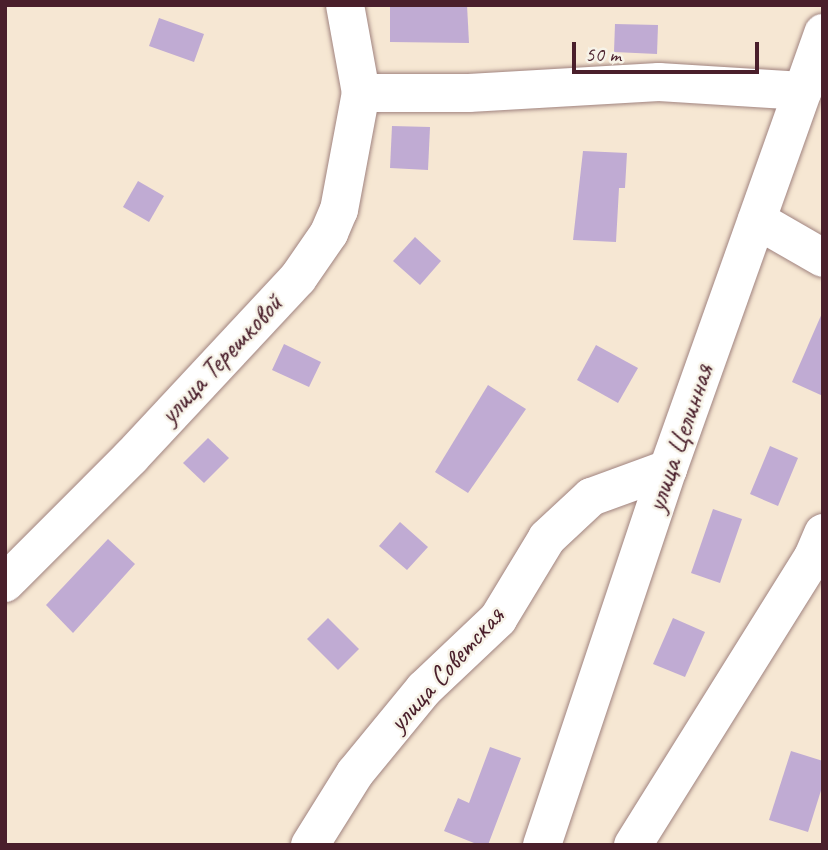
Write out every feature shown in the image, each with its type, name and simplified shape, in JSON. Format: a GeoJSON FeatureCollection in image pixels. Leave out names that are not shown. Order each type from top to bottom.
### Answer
{"type":"FeatureCollection","features":[{"type":"Feature","properties":{"kind":"street"},"geometry":{"type":"LineString","coordinates":[[345,5],[361,93],[469,93],[659,82],[803,91]]}},
{"type":"Feature","properties":{"kind":"street","name":"улица Целинная"},"geometry":{"type":"LineString","coordinates":[[544,844],[668,469],[823,33]]}},
{"type":"Feature","properties":{"kind":"street","name":"улица Терешковой"},"geometry":{"type":"LineString","coordinates":[[5,583],[131,457],[298,278],[329,233],[339,209],[361,93]]}},
{"type":"Feature","properties":{"kind":"street"},"geometry":{"type":"LineString","coordinates":[[757,220],[823,258]]}},
{"type":"Feature","properties":{"kind":"street","name":"улица Советская"},"geometry":{"type":"LineString","coordinates":[[310,845],[355,773],[424,689],[498,619],[547,538],[591,497],[668,469]]}},
{"type":"Feature","properties":{"kind":"street"},"geometry":{"type":"LineString","coordinates":[[633,845],[813,557],[823,533]]}},
{"type":"Feature","properties":{"kind":"building"},"geometry":{"type":"Polygon","coordinates":[[[390,5],[467,5],[469,43],[390,42],[390,5]]]}},
{"type":"Feature","properties":{"kind":"building"},"geometry":{"type":"Polygon","coordinates":[[[159,18],[204,34],[194,62],[149,46],[159,18]]]}},
{"type":"Feature","properties":{"kind":"building"},"geometry":{"type":"Polygon","coordinates":[[[615,24],[658,25],[657,54],[614,52],[615,24]]]}},
{"type":"Feature","properties":{"kind":"building"},"geometry":{"type":"Polygon","coordinates":[[[392,126],[430,127],[428,170],[390,168],[392,126]]]}},
{"type":"Feature","properties":{"kind":"building"},"geometry":{"type":"Polygon","coordinates":[[[583,151],[627,153],[625,188],[619,188],[616,242],[573,240],[583,151]]]}},
{"type":"Feature","properties":{"kind":"building"},"geometry":{"type":"Polygon","coordinates":[[[138,181],[164,196],[149,222],[123,207],[138,181]]]}},
{"type":"Feature","properties":{"kind":"building"},"geometry":{"type":"Polygon","coordinates":[[[415,237],[441,261],[420,285],[393,261],[415,237]]]}},
{"type":"Feature","properties":{"kind":"building"},"geometry":{"type":"Polygon","coordinates":[[[823,311],[823,396],[792,382],[823,311]]]}},
{"type":"Feature","properties":{"kind":"building"},"geometry":{"type":"Polygon","coordinates":[[[284,344],[321,362],[309,387],[272,370],[284,344]]]}},
{"type":"Feature","properties":{"kind":"building"},"geometry":{"type":"Polygon","coordinates":[[[596,345],[638,368],[618,403],[577,380],[596,345]]]}},
{"type":"Feature","properties":{"kind":"building"},"geometry":{"type":"Polygon","coordinates":[[[488,385],[526,409],[468,493],[435,472],[488,385]]]}},
{"type":"Feature","properties":{"kind":"building"},"geometry":{"type":"Polygon","coordinates":[[[208,438],[229,458],[204,483],[183,463],[208,438]]]}},
{"type":"Feature","properties":{"kind":"building"},"geometry":{"type":"Polygon","coordinates":[[[770,446],[798,458],[778,506],[750,494],[770,446]]]}},
{"type":"Feature","properties":{"kind":"building"},"geometry":{"type":"Polygon","coordinates":[[[713,509],[742,519],[720,583],[691,573],[713,509]]]}},
{"type":"Feature","properties":{"kind":"building"},"geometry":{"type":"Polygon","coordinates":[[[400,522],[428,547],[407,570],[379,546],[400,522]]]}},
{"type":"Feature","properties":{"kind":"building"},"geometry":{"type":"Polygon","coordinates":[[[108,539],[135,564],[73,633],[46,605],[108,539]]]}},
{"type":"Feature","properties":{"kind":"building"},"geometry":{"type":"Polygon","coordinates":[[[328,618],[359,649],[338,670],[307,639],[328,618]]]}},
{"type":"Feature","properties":{"kind":"building"},"geometry":{"type":"Polygon","coordinates":[[[673,618],[705,632],[685,677],[653,664],[673,618]]]}},
{"type":"Feature","properties":{"kind":"building"},"geometry":{"type":"Polygon","coordinates":[[[490,747],[521,758],[488,845],[479,845],[444,831],[458,798],[469,803],[490,747]]]}},
{"type":"Feature","properties":{"kind":"building"},"geometry":{"type":"Polygon","coordinates":[[[791,751],[823,761],[823,784],[808,832],[769,820],[791,751]]]}}]}
